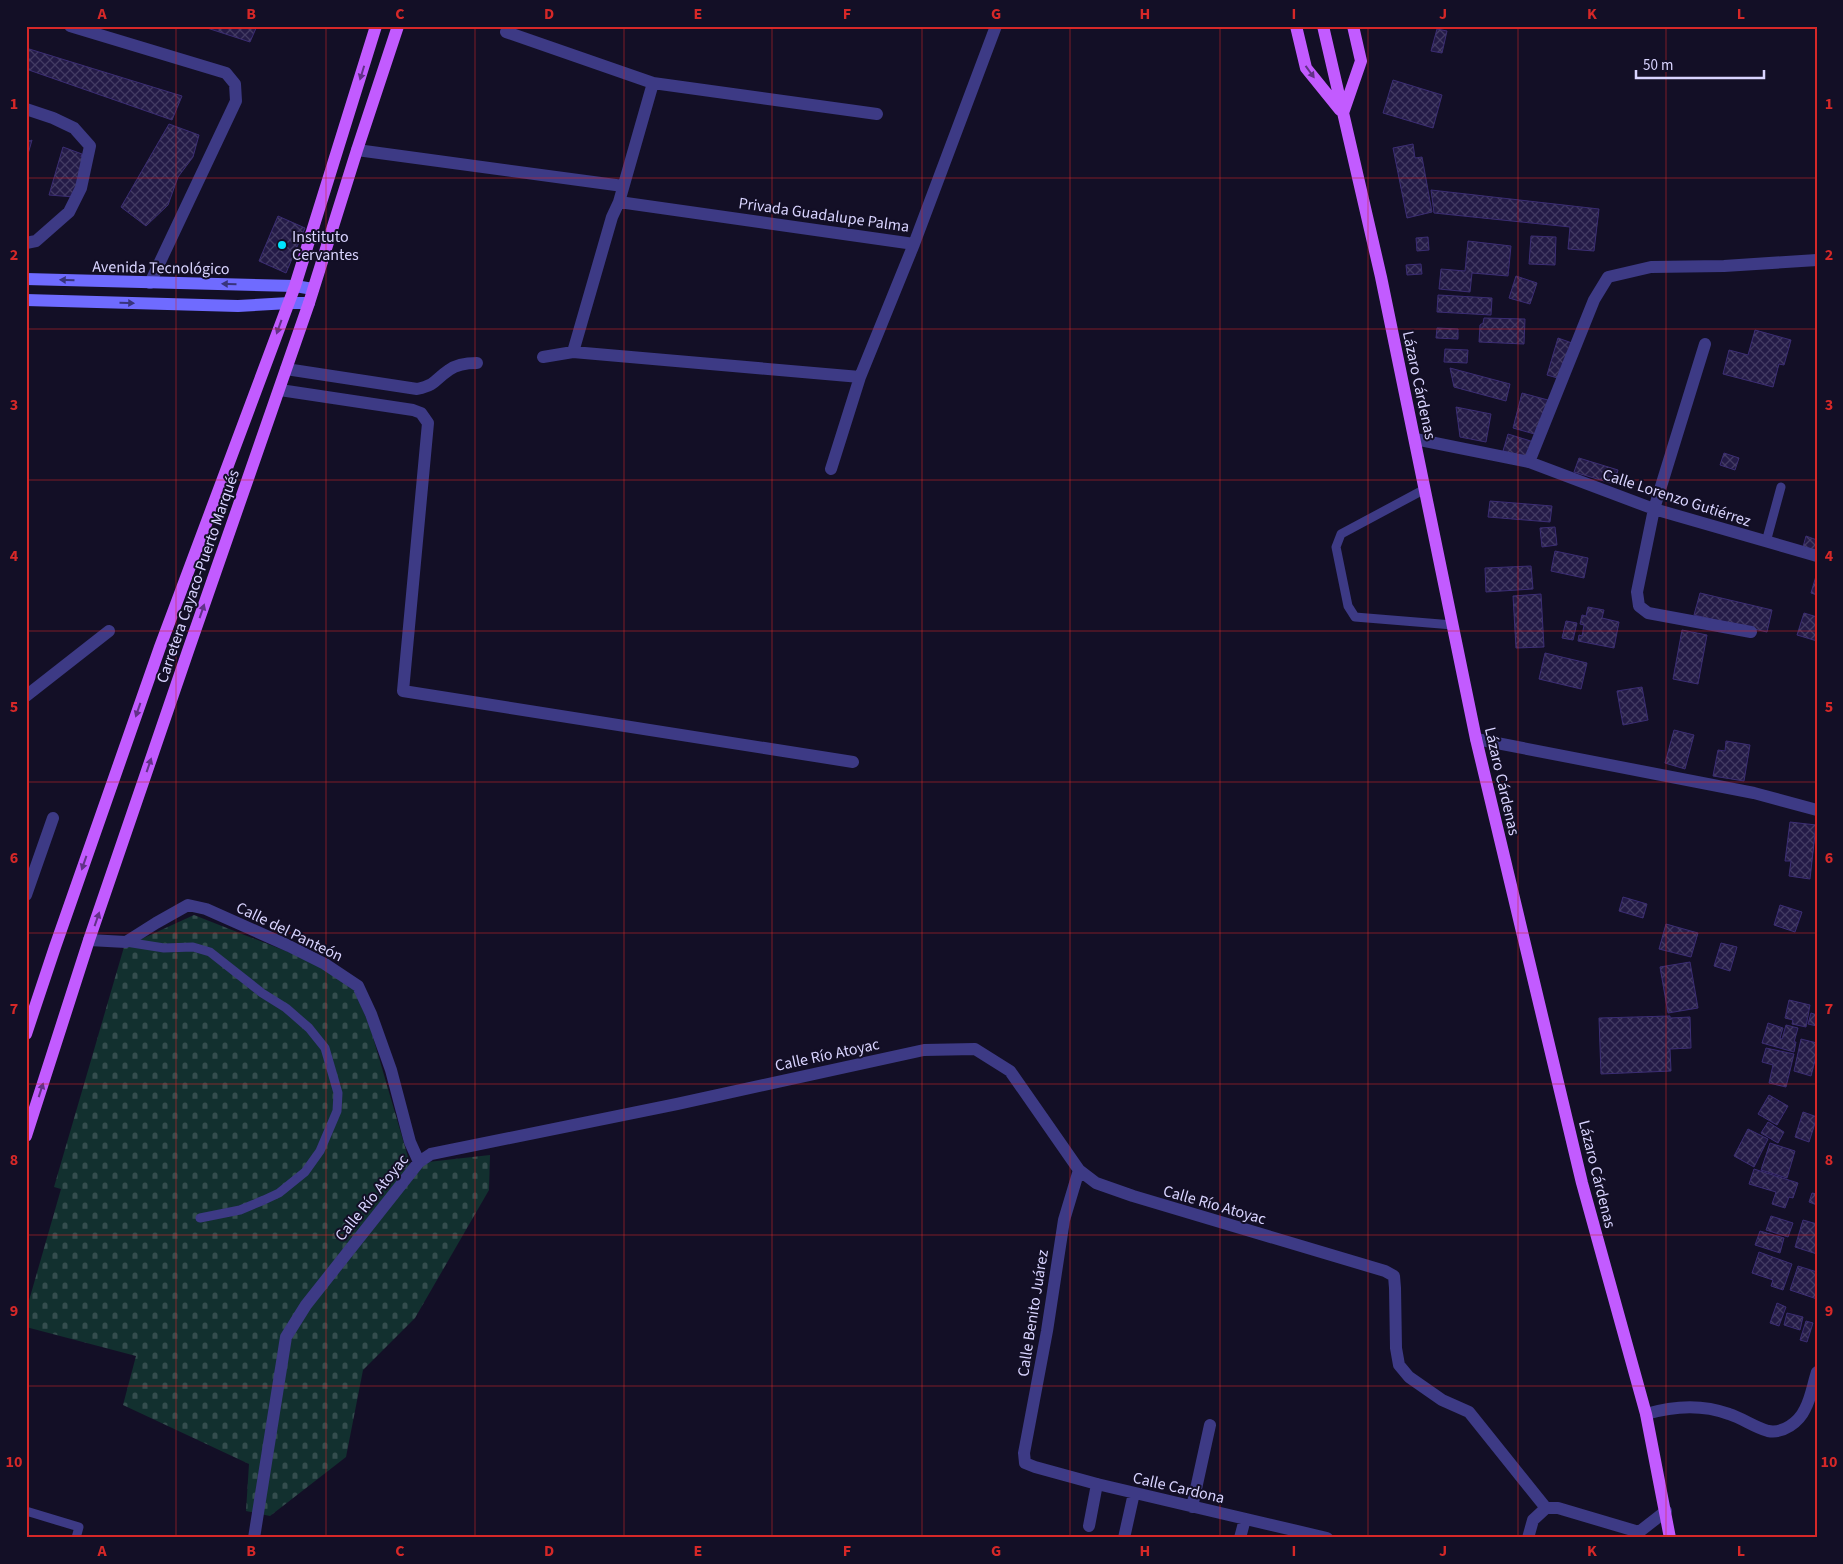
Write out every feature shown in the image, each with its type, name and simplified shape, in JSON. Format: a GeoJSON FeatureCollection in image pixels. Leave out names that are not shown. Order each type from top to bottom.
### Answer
{"type":"FeatureCollection","features":[{"type":"Feature","properties":{"kind":"main road","name":"Carretera Cayaco-Puerto Marqués"},"geometry":{"type":"LineString","coordinates":[[26,1034],[160,647],[295,286],[376,26]]}},
{"type":"Feature","properties":{"kind":"main road","name":"Carretera Cayaco-Puerto Marqués"},"geometry":{"type":"LineString","coordinates":[[26,1136],[89,940],[280,390],[356,150],[398,26]]}},
{"type":"Feature","properties":{"kind":"main road"},"geometry":{"type":"LineString","coordinates":[[1296,26],[1306,68],[1343,113]]}},
{"type":"Feature","properties":{"kind":"main road","name":"Lázaro Cárdenas"},"geometry":{"type":"LineString","coordinates":[[1323,26],[1381,278],[1476,739],[1582,1183],[1646,1414],[1670,1538]]}},
{"type":"Feature","properties":{"kind":"main road"},"geometry":{"type":"LineString","coordinates":[[1343,113],[1361,61],[1353,26]]}},
{"type":"Feature","properties":{"kind":"main road","name":"Avenida Tecnológico"},"geometry":{"type":"LineString","coordinates":[[26,279],[295,286],[313,290]]}},
{"type":"Feature","properties":{"kind":"main road"},"geometry":{"type":"LineString","coordinates":[[26,300],[238,306],[309,303]]}},
{"type":"Feature","properties":{"kind":"street"},"geometry":{"type":"LineString","coordinates":[[70,26],[226,72],[235,84],[236,101],[150,283]]}},
{"type":"Feature","properties":{"kind":"street","name":"Privada Guadalupe Palma"},"geometry":{"type":"LineString","coordinates":[[619,202],[914,244],[996,26]]}},
{"type":"Feature","properties":{"kind":"street"},"geometry":{"type":"LineString","coordinates":[[506,32],[653,83],[877,114]]}},
{"type":"Feature","properties":{"kind":"street"},"geometry":{"type":"LineString","coordinates":[[572,352],[612,217],[619,202],[653,83]]}},
{"type":"Feature","properties":{"kind":"street"},"geometry":{"type":"LineString","coordinates":[[26,109],[53,118],[74,128],[90,146],[81,188],[69,212],[36,241],[26,243]]}},
{"type":"Feature","properties":{"kind":"street"},"geometry":{"type":"LineString","coordinates":[[356,150],[623,186]]}},
{"type":"Feature","properties":{"kind":"street"},"geometry":{"type":"LineString","coordinates":[[831,469],[860,377],[914,244]]}},
{"type":"Feature","properties":{"kind":"street"},"geometry":{"type":"LineString","coordinates":[[1529,462],[1594,300],[1608,277],[1651,266],[1724,266],[1817,260]]}},
{"type":"Feature","properties":{"kind":"street"},"geometry":{"type":"LineString","coordinates":[[1704,344],[1654,509],[1637,592],[1639,606],[1648,613],[1751,632]]}},
{"type":"Feature","properties":{"kind":"street"},"geometry":{"type":"LineString","coordinates":[[543,357],[572,352],[860,377]]}},
{"type":"Feature","properties":{"kind":"street"},"geometry":{"type":"LineString","coordinates":[[286,369],[417,389],[432,385],[449,369],[462,364],[477,362]]}},
{"type":"Feature","properties":{"kind":"street"},"geometry":{"type":"LineString","coordinates":[[280,390],[413,410],[421,413],[428,422],[403,692],[853,762]]}},
{"type":"Feature","properties":{"kind":"street","name":"Calle Lorenzo Gutiérrez"},"geometry":{"type":"LineString","coordinates":[[1414,439],[1529,462],[1654,509],[1817,556]]}},
{"type":"Feature","properties":{"kind":"street"},"geometry":{"type":"LineString","coordinates":[[26,696],[109,631]]}},
{"type":"Feature","properties":{"kind":"street"},"geometry":{"type":"LineString","coordinates":[[1476,739],[1754,793],[1817,810]]}},
{"type":"Feature","properties":{"kind":"street"},"geometry":{"type":"LineString","coordinates":[[26,895],[53,818]]}},
{"type":"Feature","properties":{"kind":"street","name":"Calle del Panteón"},"geometry":{"type":"LineString","coordinates":[[126,942],[188,905],[206,909],[289,946],[325,964],[358,986],[371,1014],[384,1051],[410,1142],[420,1162]]}},
{"type":"Feature","properties":{"kind":"street"},"geometry":{"type":"LineString","coordinates":[[89,940],[126,942]]}},
{"type":"Feature","properties":{"kind":"street","name":"Calle Río Atoyac"},"geometry":{"type":"LineString","coordinates":[[254,1538],[286,1337],[306,1305],[420,1162],[431,1154],[686,1102],[924,1050],[975,1049],[1010,1071],[1079,1170],[1096,1183],[1133,1196],[1384,1270],[1394,1276],[1396,1348],[1399,1365],[1409,1377],[1442,1400],[1469,1412],[1546,1508]]}},
{"type":"Feature","properties":{"kind":"street","name":"Calle Benito Juárez"},"geometry":{"type":"LineString","coordinates":[[1025,1463],[1024,1453],[1047,1331],[1064,1220],[1079,1170]]}},
{"type":"Feature","properties":{"kind":"street"},"geometry":{"type":"LineString","coordinates":[[1646,1414],[1666,1408],[1698,1407],[1728,1413],[1767,1430],[1778,1432],[1791,1426],[1805,1410],[1817,1372]]}},
{"type":"Feature","properties":{"kind":"street"},"geometry":{"type":"LineString","coordinates":[[1192,1507],[1210,1425]]}},
{"type":"Feature","properties":{"kind":"street","name":"Calle Cardona"},"geometry":{"type":"LineString","coordinates":[[1025,1463],[1096,1484],[1328,1538]]}},
{"type":"Feature","properties":{"kind":"street"},"geometry":{"type":"LineString","coordinates":[[1089,1526],[1096,1484]]}},
{"type":"Feature","properties":{"kind":"street"},"geometry":{"type":"LineString","coordinates":[[1124,1538],[1134,1493]]}},
{"type":"Feature","properties":{"kind":"street"},"geometry":{"type":"LineString","coordinates":[[1528,1538],[1533,1520],[1546,1508],[1558,1508],[1638,1535],[1666,1511]]}},
{"type":"Feature","properties":{"kind":"street"},"geometry":{"type":"LineString","coordinates":[[1240,1538],[1245,1519]]}},
{"type":"Feature","properties":{"kind":"lane"},"geometry":{"type":"LineString","coordinates":[[1766,542],[1781,487]]}},
{"type":"Feature","properties":{"kind":"lane"},"geometry":{"type":"LineString","coordinates":[[1425,489],[1341,534],[1336,547],[1346,598],[1348,606],[1355,617],[1453,625]]}},
{"type":"Feature","properties":{"kind":"lane"},"geometry":{"type":"LineString","coordinates":[[126,942],[164,948],[193,947],[210,952],[262,993],[286,1008],[309,1028],[325,1048],[338,1093],[337,1110],[331,1127],[320,1151],[305,1172],[279,1193],[264,1200],[240,1210],[200,1218]]}},
{"type":"Feature","properties":{"kind":"lane"},"geometry":{"type":"LineString","coordinates":[[26,1511],[79,1527],[76,1538]]}},
{"type":"Feature","properties":{"kind":"green space"},"geometry":{"type":"Polygon","coordinates":[[[194,915],[311,961],[353,987],[370,1027],[410,1164],[490,1155],[489,1190],[415,1318],[363,1370],[346,1457],[270,1516],[246,1511],[249,1464],[123,1405],[136,1356],[26,1327],[26,1311],[61,1189],[54,1187],[124,947],[194,915]]]}},
{"type":"Feature","properties":{"kind":"building"},"geometry":{"type":"Polygon","coordinates":[[[201,26],[257,26],[250,42],[201,26]]]}},
{"type":"Feature","properties":{"kind":"building"},"geometry":{"type":"Polygon","coordinates":[[[1437,29],[1447,31],[1442,53],[1431,51],[1437,29]]]}},
{"type":"Feature","properties":{"kind":"building"},"geometry":{"type":"Polygon","coordinates":[[[26,48],[182,96],[172,120],[26,69],[26,48]]]}},
{"type":"Feature","properties":{"kind":"building"},"geometry":{"type":"Polygon","coordinates":[[[1393,80],[1442,95],[1433,128],[1383,113],[1393,80]]]}},
{"type":"Feature","properties":{"kind":"building"},"geometry":{"type":"Polygon","coordinates":[[[169,124],[199,135],[193,157],[178,177],[168,205],[146,226],[121,207],[169,124]]]}},
{"type":"Feature","properties":{"kind":"building"},"geometry":{"type":"Polygon","coordinates":[[[26,139],[32,140],[26,161],[26,139]]]}},
{"type":"Feature","properties":{"kind":"building"},"geometry":{"type":"Polygon","coordinates":[[[1413,144],[1415,158],[1422,157],[1432,212],[1407,218],[1393,148],[1413,144]]]}},
{"type":"Feature","properties":{"kind":"building"},"geometry":{"type":"Polygon","coordinates":[[[63,147],[82,154],[81,157],[84,153],[74,197],[49,195],[63,147]]]}},
{"type":"Feature","properties":{"kind":"building"},"geometry":{"type":"Polygon","coordinates":[[[1431,190],[1599,209],[1594,251],[1568,249],[1570,227],[1434,213],[1431,190]]]}},
{"type":"Feature","properties":{"kind":"building","name":"Instituto Cervantes"},"geometry":{"type":"Polygon","coordinates":[[[278,216],[305,228],[286,273],[259,261],[278,216]]]}},
{"type":"Feature","properties":{"kind":"building"},"geometry":{"type":"Polygon","coordinates":[[[1531,236],[1556,237],[1555,265],[1529,264],[1531,236]]]}},
{"type":"Feature","properties":{"kind":"building"},"geometry":{"type":"Polygon","coordinates":[[[1428,237],[1429,250],[1417,251],[1416,238],[1428,237]]]}},
{"type":"Feature","properties":{"kind":"building"},"geometry":{"type":"Polygon","coordinates":[[[1468,241],[1511,246],[1508,276],[1472,273],[1470,292],[1439,289],[1441,269],[1465,271],[1468,241]]]}},
{"type":"Feature","properties":{"kind":"building"},"geometry":{"type":"Polygon","coordinates":[[[1421,264],[1422,274],[1407,275],[1406,265],[1421,264]]]}},
{"type":"Feature","properties":{"kind":"building"},"geometry":{"type":"Polygon","coordinates":[[[1516,276],[1537,283],[1530,304],[1509,298],[1516,276]]]}},
{"type":"Feature","properties":{"kind":"building"},"geometry":{"type":"Polygon","coordinates":[[[1438,295],[1492,298],[1491,315],[1437,312],[1438,295]]]}},
{"type":"Feature","properties":{"kind":"building"},"geometry":{"type":"Polygon","coordinates":[[[1484,318],[1525,319],[1524,344],[1479,342],[1480,325],[1483,323],[1484,318]]]}},
{"type":"Feature","properties":{"kind":"building"},"geometry":{"type":"Polygon","coordinates":[[[1437,328],[1458,329],[1458,339],[1436,338],[1437,328]]]}},
{"type":"Feature","properties":{"kind":"building"},"geometry":{"type":"Polygon","coordinates":[[[1755,330],[1791,340],[1784,365],[1779,364],[1773,387],[1723,374],[1729,350],[1748,355],[1755,330]]]}},
{"type":"Feature","properties":{"kind":"building"},"geometry":{"type":"Polygon","coordinates":[[[1558,338],[1572,343],[1561,379],[1547,375],[1558,338]]]}},
{"type":"Feature","properties":{"kind":"building"},"geometry":{"type":"Polygon","coordinates":[[[1445,349],[1468,350],[1467,363],[1444,362],[1445,349]]]}},
{"type":"Feature","properties":{"kind":"building"},"geometry":{"type":"Polygon","coordinates":[[[1450,368],[1510,384],[1506,401],[1454,387],[1450,368]]]}},
{"type":"Feature","properties":{"kind":"building"},"geometry":{"type":"Polygon","coordinates":[[[1522,393],[1548,400],[1538,435],[1513,428],[1522,393]]]}},
{"type":"Feature","properties":{"kind":"building"},"geometry":{"type":"Polygon","coordinates":[[[1456,407],[1491,414],[1486,442],[1460,437],[1456,407]]]}},
{"type":"Feature","properties":{"kind":"building"},"geometry":{"type":"Polygon","coordinates":[[[1508,434],[1534,442],[1529,459],[1503,451],[1508,434]]]}},
{"type":"Feature","properties":{"kind":"building"},"geometry":{"type":"Polygon","coordinates":[[[1724,453],[1739,458],[1735,470],[1720,465],[1724,453]]]}},
{"type":"Feature","properties":{"kind":"building"},"geometry":{"type":"Polygon","coordinates":[[[1579,458],[1618,470],[1614,484],[1574,472],[1579,458]]]}},
{"type":"Feature","properties":{"kind":"building"},"geometry":{"type":"Polygon","coordinates":[[[1490,501],[1552,506],[1550,522],[1488,517],[1490,501]]]}},
{"type":"Feature","properties":{"kind":"building"},"geometry":{"type":"Polygon","coordinates":[[[1555,527],[1557,545],[1542,547],[1540,528],[1555,527]]]}},
{"type":"Feature","properties":{"kind":"building"},"geometry":{"type":"Polygon","coordinates":[[[1806,536],[1817,540],[1817,551],[1803,547],[1806,536]]]}},
{"type":"Feature","properties":{"kind":"building"},"geometry":{"type":"Polygon","coordinates":[[[1555,551],[1588,558],[1584,578],[1551,571],[1555,551]]]}},
{"type":"Feature","properties":{"kind":"building"},"geometry":{"type":"Polygon","coordinates":[[[1531,566],[1533,589],[1486,592],[1485,568],[1531,566]]]}},
{"type":"Feature","properties":{"kind":"building"},"geometry":{"type":"Polygon","coordinates":[[[1817,576],[1817,595],[1811,593],[1817,576]]]}},
{"type":"Feature","properties":{"kind":"building"},"geometry":{"type":"Polygon","coordinates":[[[1700,593],[1772,610],[1767,632],[1694,615],[1700,593]]]}},
{"type":"Feature","properties":{"kind":"building"},"geometry":{"type":"Polygon","coordinates":[[[1541,594],[1544,647],[1516,648],[1513,596],[1541,594]]]}},
{"type":"Feature","properties":{"kind":"building"},"geometry":{"type":"Polygon","coordinates":[[[1588,607],[1604,610],[1602,618],[1619,622],[1614,648],[1578,641],[1579,635],[1582,636],[1584,625],[1580,624],[1582,615],[1586,616],[1588,607]]]}},
{"type":"Feature","properties":{"kind":"building"},"geometry":{"type":"Polygon","coordinates":[[[1804,613],[1817,617],[1817,641],[1797,635],[1804,613]]]}},
{"type":"Feature","properties":{"kind":"building"},"geometry":{"type":"Polygon","coordinates":[[[1566,621],[1577,623],[1573,640],[1562,638],[1566,621]]]}},
{"type":"Feature","properties":{"kind":"building"},"geometry":{"type":"Polygon","coordinates":[[[1682,630],[1707,635],[1698,684],[1673,679],[1682,630]]]}},
{"type":"Feature","properties":{"kind":"building"},"geometry":{"type":"Polygon","coordinates":[[[1545,653],[1587,663],[1581,689],[1539,679],[1545,653]]]}},
{"type":"Feature","properties":{"kind":"building"},"geometry":{"type":"Polygon","coordinates":[[[1642,687],[1648,720],[1623,725],[1617,691],[1642,687]]]}},
{"type":"Feature","properties":{"kind":"building"},"geometry":{"type":"Polygon","coordinates":[[[1674,730],[1694,735],[1685,769],[1665,763],[1674,730]]]}},
{"type":"Feature","properties":{"kind":"building"},"geometry":{"type":"Polygon","coordinates":[[[1726,741],[1750,745],[1744,781],[1713,776],[1718,750],[1725,751],[1726,741]]]}},
{"type":"Feature","properties":{"kind":"building"},"geometry":{"type":"Polygon","coordinates":[[[1790,822],[1816,825],[1810,879],[1789,876],[1791,861],[1785,861],[1790,822]]]}},
{"type":"Feature","properties":{"kind":"building"},"geometry":{"type":"Polygon","coordinates":[[[1623,897],[1647,904],[1643,918],[1619,911],[1623,897]]]}},
{"type":"Feature","properties":{"kind":"building"},"geometry":{"type":"Polygon","coordinates":[[[1780,905],[1802,912],[1795,932],[1774,925],[1780,905]]]}},
{"type":"Feature","properties":{"kind":"building"},"geometry":{"type":"Polygon","coordinates":[[[1666,924],[1698,933],[1691,957],[1659,949],[1666,924]]]}},
{"type":"Feature","properties":{"kind":"building"},"geometry":{"type":"Polygon","coordinates":[[[1721,943],[1737,947],[1730,971],[1714,966],[1721,943]]]}},
{"type":"Feature","properties":{"kind":"building"},"geometry":{"type":"Polygon","coordinates":[[[1690,962],[1698,1008],[1668,1013],[1660,967],[1690,962]]]}},
{"type":"Feature","properties":{"kind":"building"},"geometry":{"type":"Polygon","coordinates":[[[1789,1000],[1810,1005],[1806,1027],[1792,1024],[1793,1020],[1785,1018],[1789,1000]]]}},
{"type":"Feature","properties":{"kind":"building"},"geometry":{"type":"Polygon","coordinates":[[[1811,1013],[1817,1015],[1817,1026],[1808,1024],[1811,1013]]]}},
{"type":"Feature","properties":{"kind":"building"},"geometry":{"type":"Polygon","coordinates":[[[1670,1016],[1670,1018],[1690,1017],[1691,1048],[1670,1049],[1671,1071],[1601,1074],[1599,1018],[1670,1016]]]}},
{"type":"Feature","properties":{"kind":"building"},"geometry":{"type":"Polygon","coordinates":[[[1768,1023],[1783,1028],[1780,1038],[1782,1039],[1786,1025],[1798,1028],[1794,1042],[1796,1042],[1794,1052],[1762,1043],[1768,1023]]]}},
{"type":"Feature","properties":{"kind":"building"},"geometry":{"type":"Polygon","coordinates":[[[1801,1039],[1817,1043],[1817,1053],[1811,1076],[1794,1071],[1801,1039]]]}},
{"type":"Feature","properties":{"kind":"building"},"geometry":{"type":"Polygon","coordinates":[[[1766,1048],[1794,1054],[1786,1087],[1769,1083],[1773,1065],[1762,1062],[1766,1048]]]}},
{"type":"Feature","properties":{"kind":"building"},"geometry":{"type":"Polygon","coordinates":[[[1769,1095],[1788,1106],[1777,1125],[1758,1114],[1769,1095]]]}},
{"type":"Feature","properties":{"kind":"building"},"geometry":{"type":"Polygon","coordinates":[[[1803,1112],[1817,1117],[1809,1142],[1795,1137],[1803,1112]]]}},
{"type":"Feature","properties":{"kind":"building"},"geometry":{"type":"Polygon","coordinates":[[[1768,1122],[1784,1132],[1778,1143],[1761,1133],[1768,1122]]]}},
{"type":"Feature","properties":{"kind":"building"},"geometry":{"type":"Polygon","coordinates":[[[1748,1129],[1768,1139],[1754,1167],[1734,1156],[1748,1129]]]}},
{"type":"Feature","properties":{"kind":"building"},"geometry":{"type":"Polygon","coordinates":[[[1770,1143],[1795,1151],[1787,1178],[1761,1170],[1770,1143]]]}},
{"type":"Feature","properties":{"kind":"building"},"geometry":{"type":"Polygon","coordinates":[[[1754,1169],[1798,1183],[1793,1198],[1789,1197],[1785,1208],[1772,1204],[1776,1192],[1749,1184],[1754,1169]]]}},
{"type":"Feature","properties":{"kind":"building"},"geometry":{"type":"Polygon","coordinates":[[[1812,1193],[1817,1194],[1817,1205],[1809,1202],[1812,1193]]]}},
{"type":"Feature","properties":{"kind":"building"},"geometry":{"type":"Polygon","coordinates":[[[1771,1216],[1793,1223],[1788,1237],[1766,1230],[1771,1216]]]}},
{"type":"Feature","properties":{"kind":"building"},"geometry":{"type":"Polygon","coordinates":[[[1803,1220],[1817,1224],[1817,1254],[1795,1247],[1803,1220]]]}},
{"type":"Feature","properties":{"kind":"building"},"geometry":{"type":"Polygon","coordinates":[[[1760,1231],[1784,1238],[1780,1253],[1755,1245],[1760,1231]]]}},
{"type":"Feature","properties":{"kind":"building"},"geometry":{"type":"Polygon","coordinates":[[[1759,1252],[1792,1264],[1783,1290],[1771,1286],[1773,1280],[1752,1273],[1759,1252]]]}},
{"type":"Feature","properties":{"kind":"building"},"geometry":{"type":"Polygon","coordinates":[[[1798,1266],[1817,1272],[1817,1299],[1790,1290],[1798,1266]]]}},
{"type":"Feature","properties":{"kind":"building"},"geometry":{"type":"Polygon","coordinates":[[[1777,1303],[1786,1307],[1779,1326],[1770,1323],[1777,1303]]]}},
{"type":"Feature","properties":{"kind":"building"},"geometry":{"type":"Polygon","coordinates":[[[1787,1313],[1803,1317],[1800,1330],[1784,1325],[1787,1313]]]}},
{"type":"Feature","properties":{"kind":"building"},"geometry":{"type":"Polygon","coordinates":[[[1806,1321],[1813,1323],[1807,1342],[1800,1340],[1806,1321]]]}},
{"type":"Feature","properties":{"kind":"place","name":"Instituto Cervantes"},"geometry":{"type":"Point","coordinates":[282,245]}}]}
